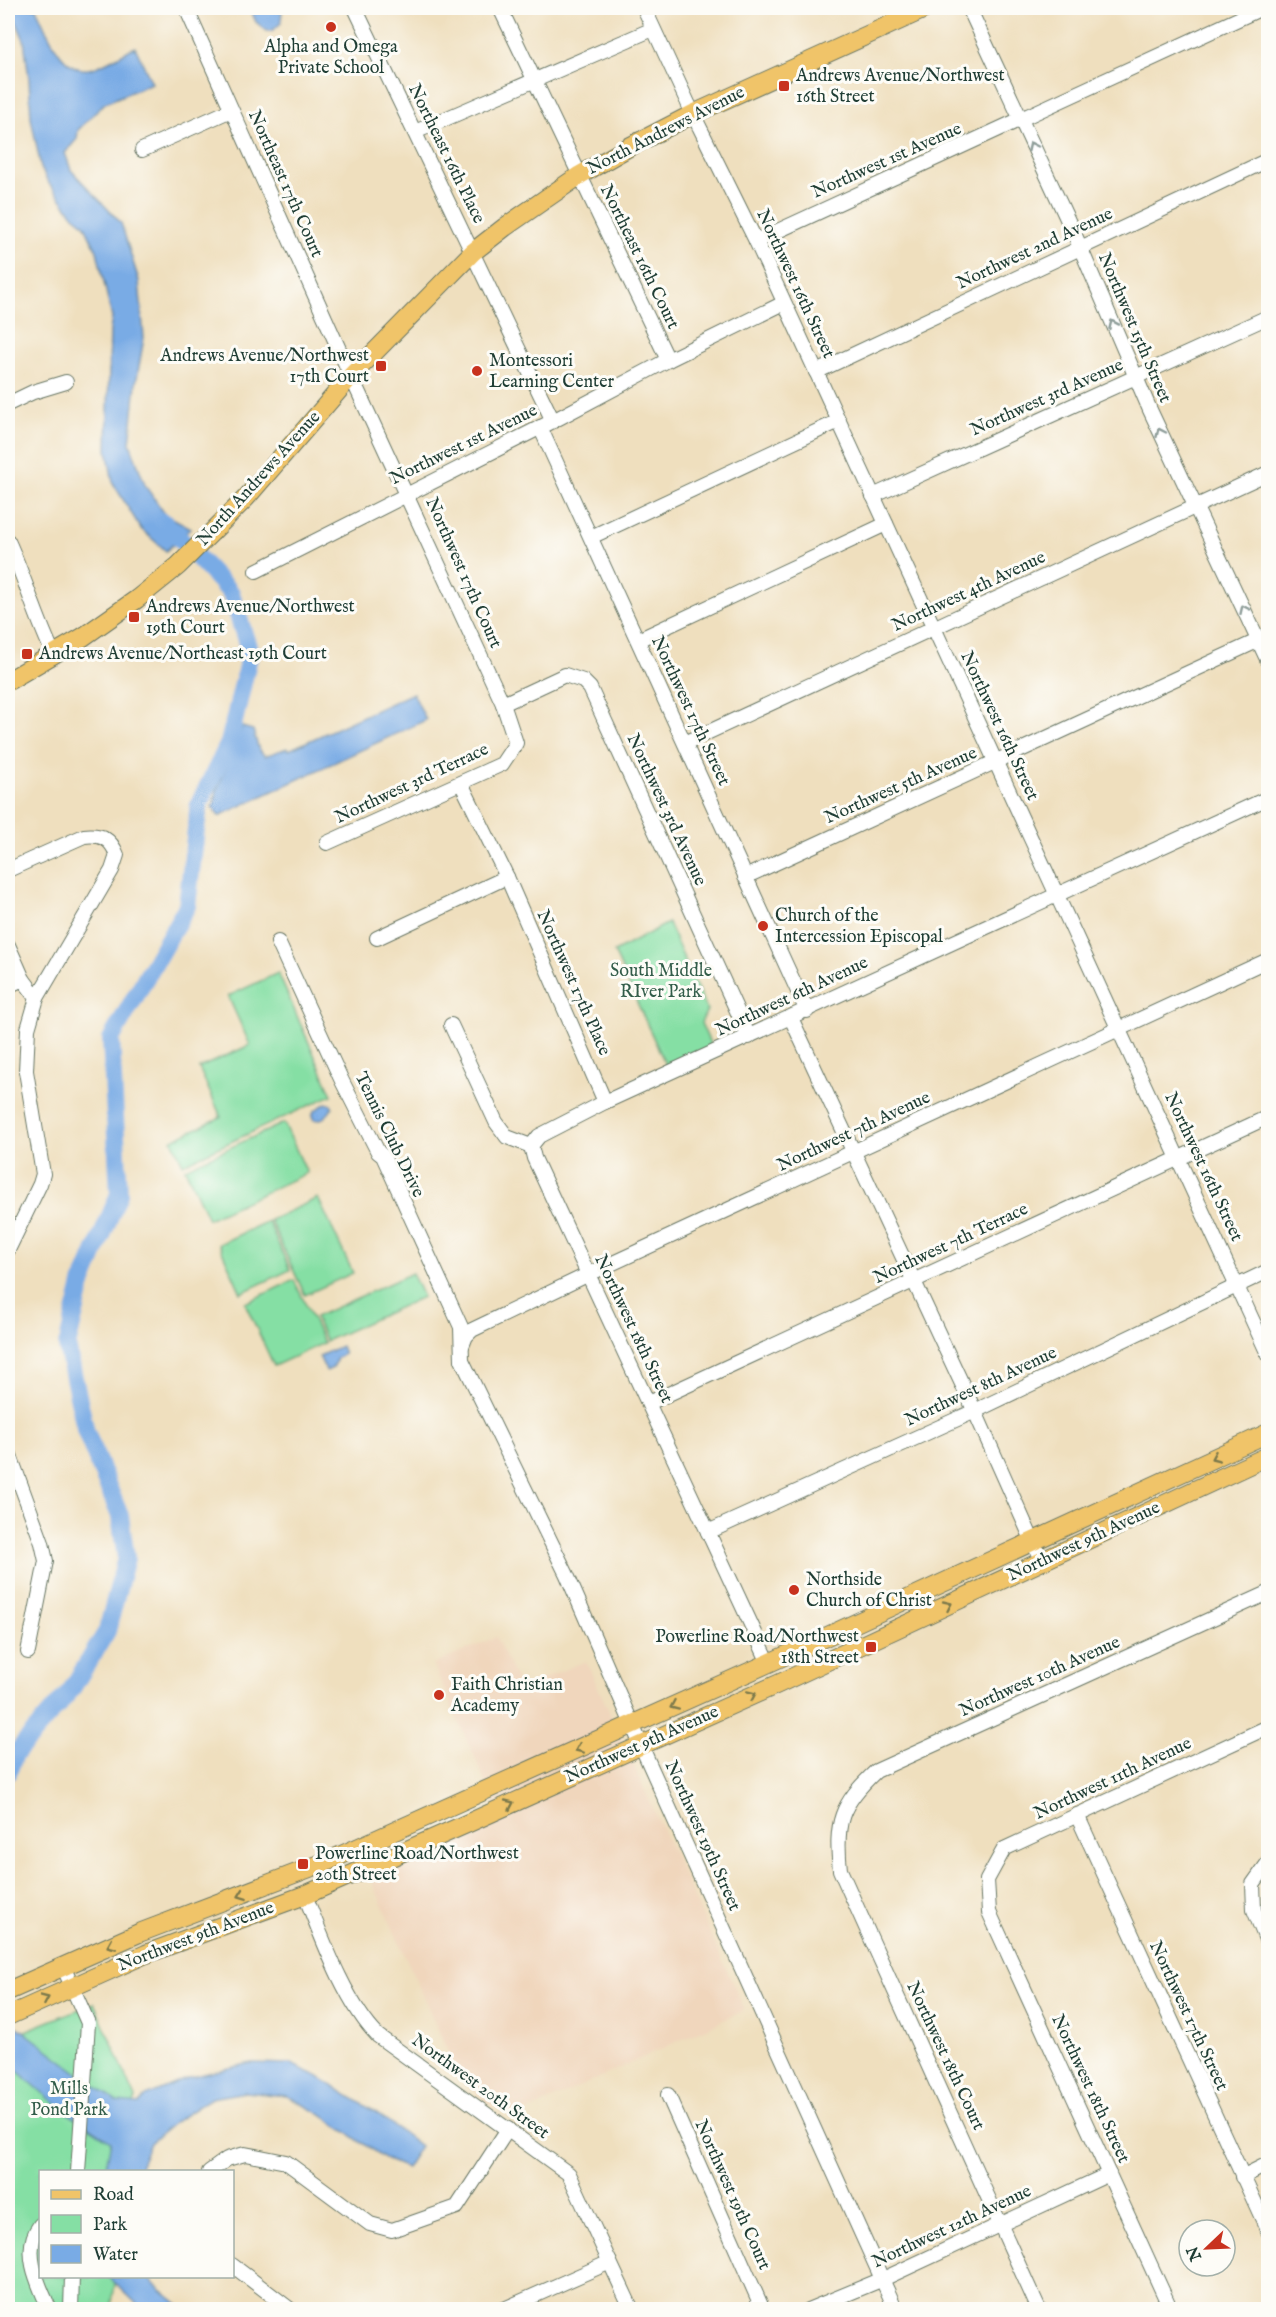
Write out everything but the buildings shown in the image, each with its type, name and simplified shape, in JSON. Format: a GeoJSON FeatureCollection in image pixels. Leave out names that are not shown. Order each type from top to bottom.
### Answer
{"type":"FeatureCollection","features":[{"type":"Feature","properties":{"kind":"main road","name":"North Andrews Avenue"},"geometry":{"type":"LineString","coordinates":[[8,681],[83,637],[137,599],[178,566],[246,498],[351,376],[473,252],[580,175],[629,147],[693,114],[927,8]]}},
{"type":"Feature","properties":{"kind":"main road","name":"Northwest 9th Avenue"},"geometry":{"type":"LineString","coordinates":[[9,1991],[139,1933],[328,1861],[769,1663],[1032,1540],[1269,1433]]}},
{"type":"Feature","properties":{"kind":"main road","name":"Northwest 9th Avenue"},"geometry":{"type":"LineString","coordinates":[[13,2013],[146,1954],[304,1895],[641,1745],[1269,1456]]}},
{"type":"Feature","properties":{"kind":"main road"},"geometry":{"type":"LineString","coordinates":[[304,1895],[308,1882],[328,1861]]}},
{"type":"Feature","properties":{"kind":"main road"},"geometry":{"type":"LineString","coordinates":[[272,1907],[296,1874]]}},
{"type":"Feature","properties":{"kind":"street","name":"Northeast 17th Court"},"geometry":{"type":"LineString","coordinates":[[186,8],[351,376]]}},
{"type":"Feature","properties":{"kind":"street","name":"Northeast 16th Place"},"geometry":{"type":"LineString","coordinates":[[356,8],[473,252]]}},
{"type":"Feature","properties":{"kind":"street","name":"Northeast 16th Court"},"geometry":{"type":"LineString","coordinates":[[500,8],[668,360]]}},
{"type":"Feature","properties":{"kind":"street","name":"Northwest 16th Street"},"geometry":{"type":"LineString","coordinates":[[644,8],[756,241],[1269,1354]]}},
{"type":"Feature","properties":{"kind":"street","name":"Northwest 15th Street"},"geometry":{"type":"LineString","coordinates":[[969,8],[1150,410],[1264,639],[1269,662]]}},
{"type":"Feature","properties":{"kind":"street","name":"Northwest 1st Avenue"},"geometry":{"type":"LineString","coordinates":[[756,241],[1262,8]]}},
{"type":"Feature","properties":{"kind":"street"},"geometry":{"type":"LineString","coordinates":[[415,132],[653,29]]}},
{"type":"Feature","properties":{"kind":"street"},"geometry":{"type":"LineString","coordinates":[[142,150],[231,110]]}},
{"type":"Feature","properties":{"kind":"street","name":"Northwest 2nd Avenue"},"geometry":{"type":"LineString","coordinates":[[816,372],[1269,160]]}},
{"type":"Feature","properties":{"kind":"street","name":"Northwest 17th Street"},"geometry":{"type":"LineString","coordinates":[[473,252],[547,424],[591,537],[807,1011]]}},
{"type":"Feature","properties":{"kind":"street","name":"Northwest 1st Avenue"},"geometry":{"type":"LineString","coordinates":[[256,571],[784,303]]}},
{"type":"Feature","properties":{"kind":"street","name":"Northwest 3rd Avenue"},"geometry":{"type":"LineString","coordinates":[[873,496],[1269,317]]}},
{"type":"Feature","properties":{"kind":"street","name":"Northwest 17th Court"},"geometry":{"type":"LineString","coordinates":[[351,376],[502,704],[516,743],[510,755]]}},
{"type":"Feature","properties":{"kind":"street"},"geometry":{"type":"LineString","coordinates":[[8,404],[33,392],[66,382]]}},
{"type":"Feature","properties":{"kind":"street"},"geometry":{"type":"LineString","coordinates":[[591,537],[839,421]]}},
{"type":"Feature","properties":{"kind":"street","name":"Northwest 4th Avenue"},"geometry":{"type":"LineString","coordinates":[[685,743],[1269,473]]}},
{"type":"Feature","properties":{"kind":"street"},"geometry":{"type":"LineString","coordinates":[[638,640],[886,524]]}},
{"type":"Feature","properties":{"kind":"street"},"geometry":{"type":"LineString","coordinates":[[8,542],[34,604],[39,623],[54,655]]}},
{"type":"Feature","properties":{"kind":"street","name":"Northwest 5th Avenue"},"geometry":{"type":"LineString","coordinates":[[745,877],[1264,639]]}},
{"type":"Feature","properties":{"kind":"street","name":"Northwest 3rd Avenue"},"geometry":{"type":"LineString","coordinates":[[502,704],[565,675],[583,681],[590,688],[749,1037]]}},
{"type":"Feature","properties":{"kind":"street","name":"Northwest 3rd Terrace"},"geometry":{"type":"LineString","coordinates":[[327,843],[502,764],[510,755]]}},
{"type":"Feature","properties":{"kind":"street","name":"Northwest 17th Place"},"geometry":{"type":"LineString","coordinates":[[461,783],[507,877],[605,1102]]}},
{"type":"Feature","properties":{"kind":"street","name":"Northwest 6th Avenue"},"geometry":{"type":"LineString","coordinates":[[531,1146],[539,1136],[605,1102],[1269,798]]}},
{"type":"Feature","properties":{"kind":"street"},"geometry":{"type":"LineString","coordinates":[[8,870],[84,836],[97,834],[109,839],[117,855],[112,870],[37,998],[28,1029],[26,1071],[43,1174],[8,1250]]}},
{"type":"Feature","properties":{"kind":"street"},"geometry":{"type":"LineString","coordinates":[[377,938],[507,877]]}},
{"type":"Feature","properties":{"kind":"street","name":"Tennis Club Drive"},"geometry":{"type":"LineString","coordinates":[[278,942],[342,1081],[378,1152],[383,1156],[461,1327],[462,1346]]}},
{"type":"Feature","properties":{"kind":"street"},"geometry":{"type":"LineString","coordinates":[[8,945],[23,979],[37,998]]}},
{"type":"Feature","properties":{"kind":"street","name":"Northwest 7th Avenue"},"geometry":{"type":"LineString","coordinates":[[462,1346],[472,1330],[1269,960]]}},
{"type":"Feature","properties":{"kind":"street"},"geometry":{"type":"LineString","coordinates":[[8,986],[23,979]]}},
{"type":"Feature","properties":{"kind":"street"},"geometry":{"type":"LineString","coordinates":[[791,1018],[975,1411],[1042,1562]]}},
{"type":"Feature","properties":{"kind":"street"},"geometry":{"type":"LineString","coordinates":[[451,1025],[496,1122],[507,1137],[531,1146]]}},
{"type":"Feature","properties":{"kind":"street","name":"Northwest 7th Terrace"},"geometry":{"type":"LineString","coordinates":[[649,1403],[1269,1117]]}},
{"type":"Feature","properties":{"kind":"street","name":"Northwest 18th Street"},"geometry":{"type":"LineString","coordinates":[[531,1146],[534,1158],[587,1275],[769,1663]]}},
{"type":"Feature","properties":{"kind":"street","name":"Northwest 8th Avenue"},"geometry":{"type":"LineString","coordinates":[[708,1532],[975,1411],[1269,1271]]}},
{"type":"Feature","properties":{"kind":"street","name":"Northwest 19th Street"},"geometry":{"type":"LineString","coordinates":[[462,1346],[462,1360],[567,1575],[632,1725],[896,2310]]}},
{"type":"Feature","properties":{"kind":"street"},"geometry":{"type":"LineString","coordinates":[[8,1450],[42,1543],[46,1561],[28,1652]]}},
{"type":"Feature","properties":{"kind":"street","name":"Northwest 10th Avenue"},"geometry":{"type":"LineString","coordinates":[[842,1814],[856,1790],[876,1771],[1269,1593]]}},
{"type":"Feature","properties":{"kind":"street","name":"Northwest 11th Avenue"},"geometry":{"type":"LineString","coordinates":[[987,1880],[1004,1849],[1269,1727]]}},
{"type":"Feature","properties":{"kind":"street","name":"Northwest 18th Court"},"geometry":{"type":"LineString","coordinates":[[842,1814],[837,1839],[840,1870],[1039,2310]]}},
{"type":"Feature","properties":{"kind":"street","name":"Northwest 17th Street"},"geometry":{"type":"LineString","coordinates":[[1077,1815],[1269,2231]]}},
{"type":"Feature","properties":{"kind":"street"},"geometry":{"type":"LineString","coordinates":[[1269,1863],[1253,1884],[1254,1910],[1269,1944]]}},
{"type":"Feature","properties":{"kind":"street","name":"Northwest 18th Street"},"geometry":{"type":"LineString","coordinates":[[987,1880],[989,1912],[1171,2310]]}},
{"type":"Feature","properties":{"kind":"street","name":"Northwest 20th Street"},"geometry":{"type":"LineString","coordinates":[[304,1895],[342,1981],[364,2022],[378,2036],[569,2174],[632,2310]]}},
{"type":"Feature","properties":{"kind":"street"},"geometry":{"type":"LineString","coordinates":[[63,1966],[88,2023],[78,2170]]}},
{"type":"Feature","properties":{"kind":"street","name":"Northwest 19th Court"},"geometry":{"type":"LineString","coordinates":[[668,2095],[763,2310]]}},
{"type":"Feature","properties":{"kind":"street"},"geometry":{"type":"LineString","coordinates":[[212,2170],[227,2159],[245,2154],[286,2162],[370,2224],[392,2230],[457,2207],[508,2129]]}},
{"type":"Feature","properties":{"kind":"street"},"geometry":{"type":"LineString","coordinates":[[1242,2176],[1269,2164]]}},
{"type":"Feature","properties":{"kind":"street","name":"Northwest 12th Avenue"},"geometry":{"type":"LineString","coordinates":[[808,2310],[883,2279],[1109,2174]]}},
{"type":"Feature","properties":{"kind":"street"},"geometry":{"type":"LineString","coordinates":[[36,2258],[34,2234],[39,2226]]}},
{"type":"Feature","properties":{"kind":"street"},"geometry":{"type":"LineString","coordinates":[[502,2310],[610,2262]]}},
{"type":"Feature","properties":{"kind":"street"},"geometry":{"type":"LineString","coordinates":[[234,2267],[291,2310]]}},
{"type":"Feature","properties":{"kind":"street"},"geometry":{"type":"LineString","coordinates":[[41,2278],[50,2310]]}},
{"type":"Feature","properties":{"kind":"street"},"geometry":{"type":"LineString","coordinates":[[71,2310],[72,2278]]}},
{"type":"Feature","properties":{"kind":"shaded area"},"geometry":{"type":"Polygon","coordinates":[[[496,1637],[520,1688],[586,1661],[745,2010],[519,2115],[488,2103],[459,2077],[369,1875],[501,1816],[433,1665],[496,1637]]]}},
{"type":"Feature","properties":{"kind":"green space","name":"South Middle RIver Park"},"geometry":{"type":"Polygon","coordinates":[[[668,923],[707,1010],[701,1023],[712,1048],[668,1070],[614,952],[668,923]]]}},
{"type":"Feature","properties":{"kind":"green space"},"geometry":{"type":"Polygon","coordinates":[[[278,973],[332,1095],[183,1164],[172,1140],[221,1117],[199,1068],[250,1045],[228,996],[278,973]]]}},
{"type":"Feature","properties":{"kind":"green space"},"geometry":{"type":"Polygon","coordinates":[[[284,1123],[307,1173],[208,1219],[185,1168],[284,1123]]]}},
{"type":"Feature","properties":{"kind":"green space"},"geometry":{"type":"Polygon","coordinates":[[[318,1198],[353,1273],[305,1295],[270,1220],[318,1198]]]}},
{"type":"Feature","properties":{"kind":"green space"},"geometry":{"type":"Polygon","coordinates":[[[268,1221],[290,1270],[241,1293],[219,1244],[268,1221]]]}},
{"type":"Feature","properties":{"kind":"green space"},"geometry":{"type":"Polygon","coordinates":[[[412,1273],[423,1297],[326,1341],[315,1317],[412,1273]]]}},
{"type":"Feature","properties":{"kind":"green space"},"geometry":{"type":"Polygon","coordinates":[[[294,1280],[324,1343],[274,1366],[245,1303],[294,1280]]]}},
{"type":"Feature","properties":{"kind":"green space","name":"Mills Pond Park"},"geometry":{"type":"Polygon","coordinates":[[[94,2003],[136,2098],[117,2147],[111,2170],[39,2170],[39,2278],[116,2278],[111,2309],[8,2310],[8,2038],[94,2003]]]}},
{"type":"Feature","properties":{"kind":"water"},"geometry":{"type":"Polygon","coordinates":[[[8,8],[36,8],[55,47],[69,64],[78,68],[88,69],[99,66],[135,47],[152,83],[105,103],[78,130],[77,139],[65,153],[71,170],[121,223],[139,281],[144,338],[136,383],[130,443],[146,487],[165,514],[191,528],[166,551],[141,529],[113,483],[107,449],[112,318],[97,251],[84,224],[74,216],[48,182],[41,168],[31,118],[24,40],[8,8]]]}},
{"type":"Feature","properties":{"kind":"water"},"geometry":{"type":"Polygon","coordinates":[[[250,8],[282,8],[281,23],[272,31],[267,31],[256,22],[250,8]]]}},
{"type":"Feature","properties":{"kind":"water"},"geometry":{"type":"Polygon","coordinates":[[[413,693],[426,720],[219,816],[213,808],[217,790],[242,727],[253,730],[259,750],[265,756],[287,748],[289,750],[413,693]]]}},
{"type":"Feature","properties":{"kind":"water"},"geometry":{"type":"Polygon","coordinates":[[[326,1103],[332,1105],[329,1113],[314,1120],[312,1116],[314,1111],[326,1103]]]}},
{"type":"Feature","properties":{"kind":"water"},"geometry":{"type":"Polygon","coordinates":[[[341,1346],[344,1354],[337,1358],[333,1368],[326,1371],[319,1356],[341,1346]]]}},
{"type":"Feature","properties":{"kind":"water"},"geometry":{"type":"Polygon","coordinates":[[[18,2027],[117,2102],[139,2104],[146,2096],[191,2077],[251,2063],[291,2064],[315,2075],[377,2113],[420,2146],[406,2168],[387,2160],[317,2112],[287,2096],[245,2092],[211,2098],[177,2120],[150,2143],[138,2170],[105,2170],[111,2141],[64,2111],[8,2063],[8,2033],[18,2027]]]}},
{"type":"Feature","properties":{"kind":"water"},"geometry":{"type":"Polygon","coordinates":[[[110,2278],[150,2278],[184,2309],[142,2309],[110,2278]]]}},
{"type":"Feature","properties":{"kind":"waterway"},"geometry":{"type":"LineString","coordinates":[[8,1772],[15,1754],[71,1690],[107,1631],[126,1558],[120,1516],[86,1432],[67,1346],[82,1284],[119,1194],[111,1039],[187,906],[199,804],[229,743],[250,653],[231,593],[164,522]]}},
{"type":"Feature","properties":{"kind":"place","name":"Alpha and Omega Private School"},"geometry":{"type":"Point","coordinates":[331,27]}},
{"type":"Feature","properties":{"kind":"place","name":"Andrews Avenue/Northwest 16th Street"},"geometry":{"type":"Point","coordinates":[784,86]}},
{"type":"Feature","properties":{"kind":"place","name":"Andrews Avenue/Northwest 17th Court"},"geometry":{"type":"Point","coordinates":[381,366]}},
{"type":"Feature","properties":{"kind":"place","name":"Montessori Learning Center"},"geometry":{"type":"Point","coordinates":[477,371]}},
{"type":"Feature","properties":{"kind":"place","name":"Andrews Avenue/Northwest 19th Court"},"geometry":{"type":"Point","coordinates":[134,617]}},
{"type":"Feature","properties":{"kind":"place","name":"Andrews Avenue/Northeast 19th Court"},"geometry":{"type":"Point","coordinates":[27,654]}},
{"type":"Feature","properties":{"kind":"place","name":"Church of the Intercession Episcopal"},"geometry":{"type":"Point","coordinates":[763,926]}},
{"type":"Feature","properties":{"kind":"place","name":"Northside Church of Christ"},"geometry":{"type":"Point","coordinates":[794,1590]}},
{"type":"Feature","properties":{"kind":"place","name":"Powerline Road/Northwest 18th Street"},"geometry":{"type":"Point","coordinates":[871,1647]}},
{"type":"Feature","properties":{"kind":"place","name":"Faith Christian Academy"},"geometry":{"type":"Point","coordinates":[439,1695]}},
{"type":"Feature","properties":{"kind":"place","name":"Powerline Road/Northwest 20th Street"},"geometry":{"type":"Point","coordinates":[303,1864]}}]}
